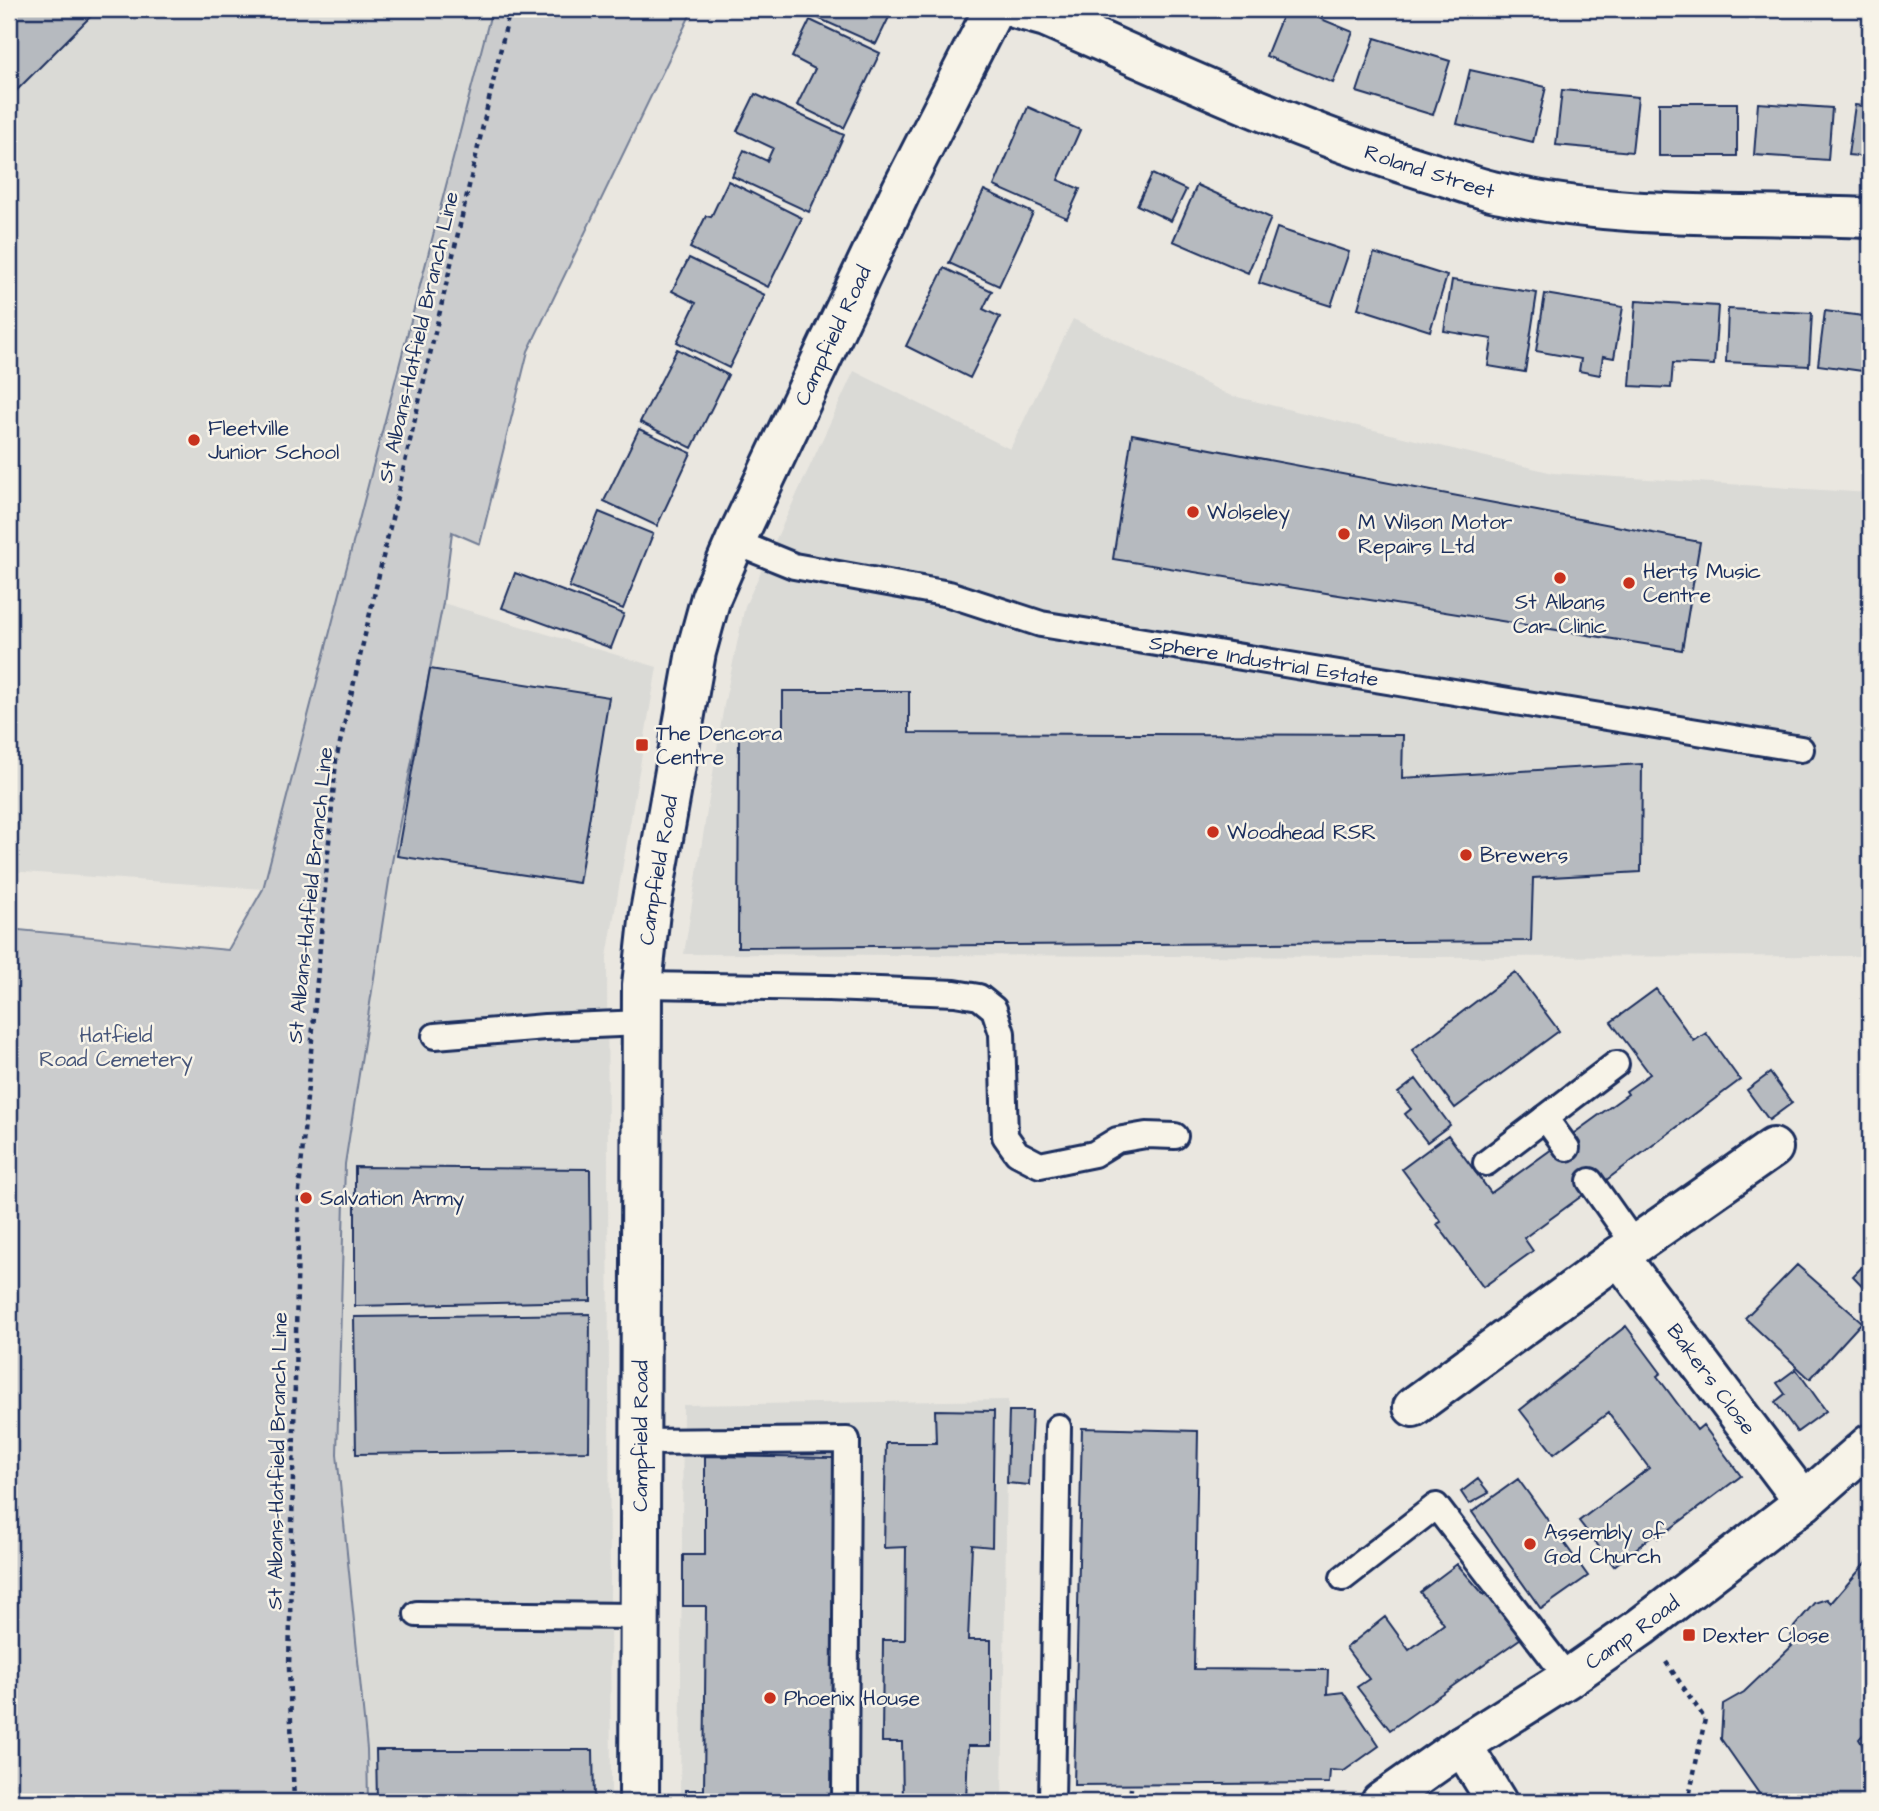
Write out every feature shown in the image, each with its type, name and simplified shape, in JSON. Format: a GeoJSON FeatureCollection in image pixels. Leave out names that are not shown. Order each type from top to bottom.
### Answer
{"type":"FeatureCollection","features":[{"type":"Feature","properties":{"kind":"street","name":"Campfield Road"},"geometry":{"type":"LineString","coordinates":[[639,1802],[642,985],[650,912],[696,652],[711,597],[735,542],[902,190],[994,9]]}},
{"type":"Feature","properties":{"kind":"street","name":"Roland Street"},"geometry":{"type":"LineString","coordinates":[[1017,9],[1046,18],[1293,124],[1395,162],[1500,193],[1596,209],[1690,216],[1803,215],[1870,218]]}},
{"type":"Feature","properties":{"kind":"street"},"geometry":{"type":"LineString","coordinates":[[1413,1407],[1627,1250],[1773,1148]]}},
{"type":"Feature","properties":{"kind":"street","name":"Bakers Close"},"geometry":{"type":"LineString","coordinates":[[1627,1250],[1804,1502]]}},
{"type":"Feature","properties":{"kind":"street","name":"Camp Road"},"geometry":{"type":"LineString","coordinates":[[1381,1802],[1641,1627],[1804,1502],[1870,1444]]}},
{"type":"Feature","properties":{"kind":"street"},"geometry":{"type":"LineString","coordinates":[[1462,1745],[1497,1802]]}},
{"type":"Feature","properties":{"kind":"lane","name":"Sphere Industrial Estate"},"geometry":{"type":"LineString","coordinates":[[735,542],[794,566],[949,594],[1041,624],[1801,749]]}},
{"type":"Feature","properties":{"kind":"lane"},"geometry":{"type":"LineString","coordinates":[[642,985],[829,988],[955,993],[979,997],[994,1009],[1002,1033],[1005,1136],[1017,1153],[1040,1165],[1094,1154],[1117,1140],[1146,1135],[1175,1136]]}},
{"type":"Feature","properties":{"kind":"lane"},"geometry":{"type":"LineString","coordinates":[[435,1037],[545,1027],[643,1023]]}},
{"type":"Feature","properties":{"kind":"lane"},"geometry":{"type":"LineString","coordinates":[[1486,1163],[1616,1064]]}},
{"type":"Feature","properties":{"kind":"lane"},"geometry":{"type":"LineString","coordinates":[[1545,1118],[1566,1148]]}},
{"type":"Feature","properties":{"kind":"lane","name":"Bakers Close"},"geometry":{"type":"LineString","coordinates":[[1590,1181],[1627,1250]]}},
{"type":"Feature","properties":{"kind":"lane"},"geometry":{"type":"LineString","coordinates":[[1052,1802],[1058,1427]]}},
{"type":"Feature","properties":{"kind":"lane"},"geometry":{"type":"LineString","coordinates":[[639,1442],[847,1440],[845,1802]]}},
{"type":"Feature","properties":{"kind":"lane"},"geometry":{"type":"LineString","coordinates":[[1343,1578],[1436,1506],[1568,1678]]}},
{"type":"Feature","properties":{"kind":"lane"},"geometry":{"type":"LineString","coordinates":[[418,1614],[639,1616]]}},
{"type":"Feature","properties":{"kind":"path","name":"St Albans-Hatfield Branch Line"},"geometry":{"type":"LineString","coordinates":[[294,1802],[289,1668],[299,1191],[336,760],[510,9]]}},
{"type":"Feature","properties":{"kind":"path"},"geometry":{"type":"LineString","coordinates":[[1641,1627],[1705,1718],[1688,1802]]}},
{"type":"Feature","properties":{"kind":"path"},"geometry":{"type":"LineString","coordinates":[[1130,1802],[1131,1788]]}},
{"type":"Feature","properties":{"kind":"shaded area","name":"Fleetville Junior School"},"geometry":{"type":"Polygon","coordinates":[[[9,9],[492,9],[263,889],[9,871],[9,9]]]}},
{"type":"Feature","properties":{"kind":"shaded area"},"geometry":{"type":"Polygon","coordinates":[[[1073,319],[1229,395],[1553,473],[1870,493],[1870,938],[1867,956],[684,954],[724,705],[745,606],[854,371],[1010,449],[1073,319]]]}},
{"type":"Feature","properties":{"kind":"shaded area"},"geometry":{"type":"Polygon","coordinates":[[[443,603],[657,667],[607,957],[611,1802],[368,1802],[367,1749],[337,1454],[345,1164],[392,862],[443,603]]]}},
{"type":"Feature","properties":{"kind":"shaded area"},"geometry":{"type":"Polygon","coordinates":[[[1008,1400],[1002,1802],[680,1802],[683,1405],[1008,1400]]]}},
{"type":"Feature","properties":{"kind":"green space","name":"Hatfield Road Cemetery"},"geometry":{"type":"Polygon","coordinates":[[[492,9],[693,9],[528,351],[480,544],[452,532],[443,603],[392,862],[345,1164],[337,1454],[367,1749],[368,1802],[9,1802],[9,929],[228,950],[263,889],[492,9]]]}},
{"type":"Feature","properties":{"kind":"building"},"geometry":{"type":"Polygon","coordinates":[[[9,9],[98,9],[9,98],[9,9]]]}},
{"type":"Feature","properties":{"kind":"building"},"geometry":{"type":"Polygon","coordinates":[[[893,9],[876,44],[802,11],[893,9]]]}},
{"type":"Feature","properties":{"kind":"building"},"geometry":{"type":"Polygon","coordinates":[[[1285,9],[1297,9],[1353,32],[1333,83],[1266,56],[1285,9]]]}},
{"type":"Feature","properties":{"kind":"building"},"geometry":{"type":"Polygon","coordinates":[[[810,20],[880,53],[844,128],[797,105],[815,69],[792,57],[810,20]]]}},
{"type":"Feature","properties":{"kind":"building"},"geometry":{"type":"Polygon","coordinates":[[[1375,38],[1450,61],[1433,115],[1357,92],[1375,38]]]}},
{"type":"Feature","properties":{"kind":"building"},"geometry":{"type":"Polygon","coordinates":[[[1470,70],[1546,87],[1533,142],[1457,124],[1470,70]]]}},
{"type":"Feature","properties":{"kind":"building"},"geometry":{"type":"Polygon","coordinates":[[[1562,90],[1638,97],[1632,152],[1556,145],[1562,90]]]}},
{"type":"Feature","properties":{"kind":"building"},"geometry":{"type":"Polygon","coordinates":[[[755,94],[844,135],[809,212],[732,176],[744,150],[767,161],[773,148],[737,131],[755,94]]]}},
{"type":"Feature","properties":{"kind":"building"},"geometry":{"type":"Polygon","coordinates":[[[1659,103],[1737,103],[1737,156],[1659,156],[1659,103]]]}},
{"type":"Feature","properties":{"kind":"building"},"geometry":{"type":"Polygon","coordinates":[[[1758,103],[1832,108],[1828,160],[1754,155],[1758,103]]]}},
{"type":"Feature","properties":{"kind":"building"},"geometry":{"type":"Polygon","coordinates":[[[1855,105],[1870,107],[1870,157],[1848,155],[1855,105]]]}},
{"type":"Feature","properties":{"kind":"building"},"geometry":{"type":"Polygon","coordinates":[[[1028,107],[1080,130],[1058,180],[1080,189],[1067,218],[994,186],[1028,107]]]}},
{"type":"Feature","properties":{"kind":"building"},"geometry":{"type":"Polygon","coordinates":[[[1152,174],[1186,190],[1171,221],[1137,205],[1152,174]]]}},
{"type":"Feature","properties":{"kind":"building"},"geometry":{"type":"Polygon","coordinates":[[[728,181],[802,218],[768,287],[690,248],[706,216],[711,217],[728,181]]]}},
{"type":"Feature","properties":{"kind":"building"},"geometry":{"type":"Polygon","coordinates":[[[1197,185],[1271,218],[1248,273],[1173,241],[1197,185]]]}},
{"type":"Feature","properties":{"kind":"building"},"geometry":{"type":"Polygon","coordinates":[[[984,190],[1033,213],[999,286],[949,263],[984,190]]]}},
{"type":"Feature","properties":{"kind":"building"},"geometry":{"type":"Polygon","coordinates":[[[1277,228],[1349,252],[1331,306],[1259,283],[1277,228]]]}},
{"type":"Feature","properties":{"kind":"building"},"geometry":{"type":"Polygon","coordinates":[[[1374,253],[1447,276],[1430,331],[1358,308],[1374,253]]]}},
{"type":"Feature","properties":{"kind":"building"},"geometry":{"type":"Polygon","coordinates":[[[689,258],[765,295],[729,368],[677,342],[696,303],[672,291],[689,258]]]}},
{"type":"Feature","properties":{"kind":"building"},"geometry":{"type":"Polygon","coordinates":[[[944,268],[992,291],[983,309],[1000,317],[970,378],[906,346],[944,268]]]}},
{"type":"Feature","properties":{"kind":"building"},"geometry":{"type":"Polygon","coordinates":[[[1452,280],[1537,293],[1525,372],[1488,366],[1492,339],[1444,331],[1452,280]]]}},
{"type":"Feature","properties":{"kind":"building"},"geometry":{"type":"Polygon","coordinates":[[[1545,294],[1623,307],[1614,358],[1603,356],[1600,375],[1579,371],[1581,359],[1536,351],[1545,294]]]}},
{"type":"Feature","properties":{"kind":"building"},"geometry":{"type":"Polygon","coordinates":[[[1636,301],[1718,306],[1714,365],[1673,363],[1671,388],[1630,386],[1636,301]]]}},
{"type":"Feature","properties":{"kind":"building"},"geometry":{"type":"Polygon","coordinates":[[[1728,309],[1812,313],[1809,366],[1726,362],[1728,309]]]}},
{"type":"Feature","properties":{"kind":"building"},"geometry":{"type":"Polygon","coordinates":[[[1825,311],[1870,317],[1870,372],[1818,365],[1825,311]]]}},
{"type":"Feature","properties":{"kind":"building"},"geometry":{"type":"Polygon","coordinates":[[[677,349],[728,375],[692,448],[640,422],[677,349]]]}},
{"type":"Feature","properties":{"kind":"building"},"geometry":{"type":"Polygon","coordinates":[[[639,429],[691,453],[657,526],[604,501],[639,429]]]}},
{"type":"Feature","properties":{"kind":"building"},"geometry":{"type":"Polygon","coordinates":[[[1132,434],[1700,542],[1682,650],[1113,559],[1132,434]]]}},
{"type":"Feature","properties":{"kind":"building"},"geometry":{"type":"Polygon","coordinates":[[[599,512],[653,534],[623,609],[569,587],[599,512]]]}},
{"type":"Feature","properties":{"kind":"building"},"geometry":{"type":"Polygon","coordinates":[[[515,573],[624,614],[611,648],[502,608],[515,573]]]}},
{"type":"Feature","properties":{"kind":"building"},"geometry":{"type":"Polygon","coordinates":[[[430,669],[609,697],[579,883],[397,856],[430,669]]]}},
{"type":"Feature","properties":{"kind":"building"},"geometry":{"type":"Polygon","coordinates":[[[783,691],[909,691],[909,733],[1403,735],[1402,778],[1642,764],[1641,872],[1533,878],[1531,941],[738,947],[739,733],[783,732],[783,691]]]}},
{"type":"Feature","properties":{"kind":"building"},"geometry":{"type":"Polygon","coordinates":[[[1515,972],[1559,1031],[1455,1108],[1412,1050],[1515,972]]]}},
{"type":"Feature","properties":{"kind":"building"},"geometry":{"type":"Polygon","coordinates":[[[1656,989],[1694,1041],[1706,1033],[1740,1080],[1605,1181],[1590,1181],[1579,1189],[1583,1195],[1524,1238],[1533,1251],[1483,1287],[1437,1224],[1441,1222],[1402,1169],[1448,1135],[1491,1193],[1628,1094],[1626,1091],[1650,1074],[1611,1022],[1656,989]]]}},
{"type":"Feature","properties":{"kind":"building"},"geometry":{"type":"Polygon","coordinates":[[[1770,1073],[1792,1103],[1769,1120],[1747,1090],[1770,1073]]]}},
{"type":"Feature","properties":{"kind":"building"},"geometry":{"type":"Polygon","coordinates":[[[1416,1079],[1450,1125],[1427,1142],[1405,1114],[1411,1109],[1398,1093],[1416,1079]]]}},
{"type":"Feature","properties":{"kind":"building"},"geometry":{"type":"Polygon","coordinates":[[[355,1167],[590,1169],[591,1301],[355,1306],[355,1167]]]}},
{"type":"Feature","properties":{"kind":"building"},"geometry":{"type":"Polygon","coordinates":[[[1870,1259],[1870,1294],[1853,1276],[1870,1259]]]}},
{"type":"Feature","properties":{"kind":"building"},"geometry":{"type":"Polygon","coordinates":[[[1797,1265],[1862,1322],[1810,1379],[1745,1318],[1797,1265]]]}},
{"type":"Feature","properties":{"kind":"building"},"geometry":{"type":"Polygon","coordinates":[[[590,1314],[589,1451],[356,1454],[354,1317],[590,1314]]]}},
{"type":"Feature","properties":{"kind":"building"},"geometry":{"type":"Polygon","coordinates":[[[1626,1326],[1661,1373],[1657,1376],[1697,1430],[1703,1425],[1741,1476],[1658,1538],[1655,1534],[1614,1566],[1579,1521],[1649,1468],[1608,1413],[1554,1454],[1520,1410],[1626,1326]]]}},
{"type":"Feature","properties":{"kind":"building"},"geometry":{"type":"Polygon","coordinates":[[[1796,1369],[1826,1411],[1797,1432],[1775,1402],[1785,1394],[1777,1383],[1796,1369]]]}},
{"type":"Feature","properties":{"kind":"building"},"geometry":{"type":"Polygon","coordinates":[[[935,1410],[994,1411],[992,1547],[972,1545],[968,1640],[991,1640],[991,1746],[968,1746],[966,1802],[903,1802],[902,1742],[882,1742],[883,1640],[905,1640],[906,1547],[884,1548],[886,1443],[936,1443],[935,1410]]]}},
{"type":"Feature","properties":{"kind":"building"},"geometry":{"type":"Polygon","coordinates":[[[1009,1411],[1032,1411],[1029,1485],[1007,1483],[1009,1411]]]}},
{"type":"Feature","properties":{"kind":"building"},"geometry":{"type":"Polygon","coordinates":[[[1082,1428],[1198,1431],[1194,1669],[1328,1670],[1327,1694],[1343,1692],[1379,1746],[1344,1771],[1330,1770],[1329,1783],[1074,1785],[1082,1428]]]}},
{"type":"Feature","properties":{"kind":"building","name":"Phoenix House"},"geometry":{"type":"Polygon","coordinates":[[[705,1456],[835,1458],[835,1802],[686,1802],[686,1790],[704,1790],[706,1606],[683,1606],[683,1555],[705,1555],[705,1456]]]}},
{"type":"Feature","properties":{"kind":"building"},"geometry":{"type":"Polygon","coordinates":[[[1478,1479],[1489,1493],[1469,1504],[1461,1492],[1478,1479]]]}},
{"type":"Feature","properties":{"kind":"building","name":"Assembly of God Church"},"geometry":{"type":"Polygon","coordinates":[[[1518,1479],[1588,1576],[1541,1609],[1472,1512],[1518,1479]]]}},
{"type":"Feature","properties":{"kind":"building"},"geometry":{"type":"Polygon","coordinates":[[[1870,1558],[1870,1727],[1859,1739],[1870,1757],[1870,1802],[1765,1802],[1721,1739],[1723,1704],[1744,1692],[1792,1646],[1789,1643],[1794,1627],[1814,1603],[1827,1599],[1831,1603],[1870,1558]]]}},
{"type":"Feature","properties":{"kind":"building"},"geometry":{"type":"Polygon","coordinates":[[[1457,1564],[1484,1595],[1491,1590],[1524,1636],[1390,1730],[1357,1687],[1369,1679],[1346,1648],[1385,1617],[1409,1650],[1444,1624],[1420,1592],[1457,1564]]]}},
{"type":"Feature","properties":{"kind":"building"},"geometry":{"type":"Polygon","coordinates":[[[376,1750],[593,1750],[594,1802],[377,1802],[376,1750]]]}},
{"type":"Feature","properties":{"kind":"place","name":"Fleetville Junior School"},"geometry":{"type":"Point","coordinates":[194,440]}},
{"type":"Feature","properties":{"kind":"place","name":"Wolseley"},"geometry":{"type":"Point","coordinates":[1193,512]}},
{"type":"Feature","properties":{"kind":"place","name":"M Wilson Motor Repairs Ltd"},"geometry":{"type":"Point","coordinates":[1344,534]}},
{"type":"Feature","properties":{"kind":"place","name":"St Albans Car Clinic"},"geometry":{"type":"Point","coordinates":[1560,578]}},
{"type":"Feature","properties":{"kind":"place","name":"Herts Music Centre"},"geometry":{"type":"Point","coordinates":[1629,583]}},
{"type":"Feature","properties":{"kind":"place","name":"The Dencora Centre"},"geometry":{"type":"Point","coordinates":[642,745]}},
{"type":"Feature","properties":{"kind":"place","name":"Woodhead RSR"},"geometry":{"type":"Point","coordinates":[1213,832]}},
{"type":"Feature","properties":{"kind":"place","name":"Brewers"},"geometry":{"type":"Point","coordinates":[1466,855]}},
{"type":"Feature","properties":{"kind":"place","name":"Salvation Army"},"geometry":{"type":"Point","coordinates":[306,1198]}},
{"type":"Feature","properties":{"kind":"place","name":"Assembly of God Church"},"geometry":{"type":"Point","coordinates":[1530,1544]}},
{"type":"Feature","properties":{"kind":"place","name":"Dexter Close"},"geometry":{"type":"Point","coordinates":[1689,1635]}},
{"type":"Feature","properties":{"kind":"place","name":"Phoenix House"},"geometry":{"type":"Point","coordinates":[770,1698]}}]}
